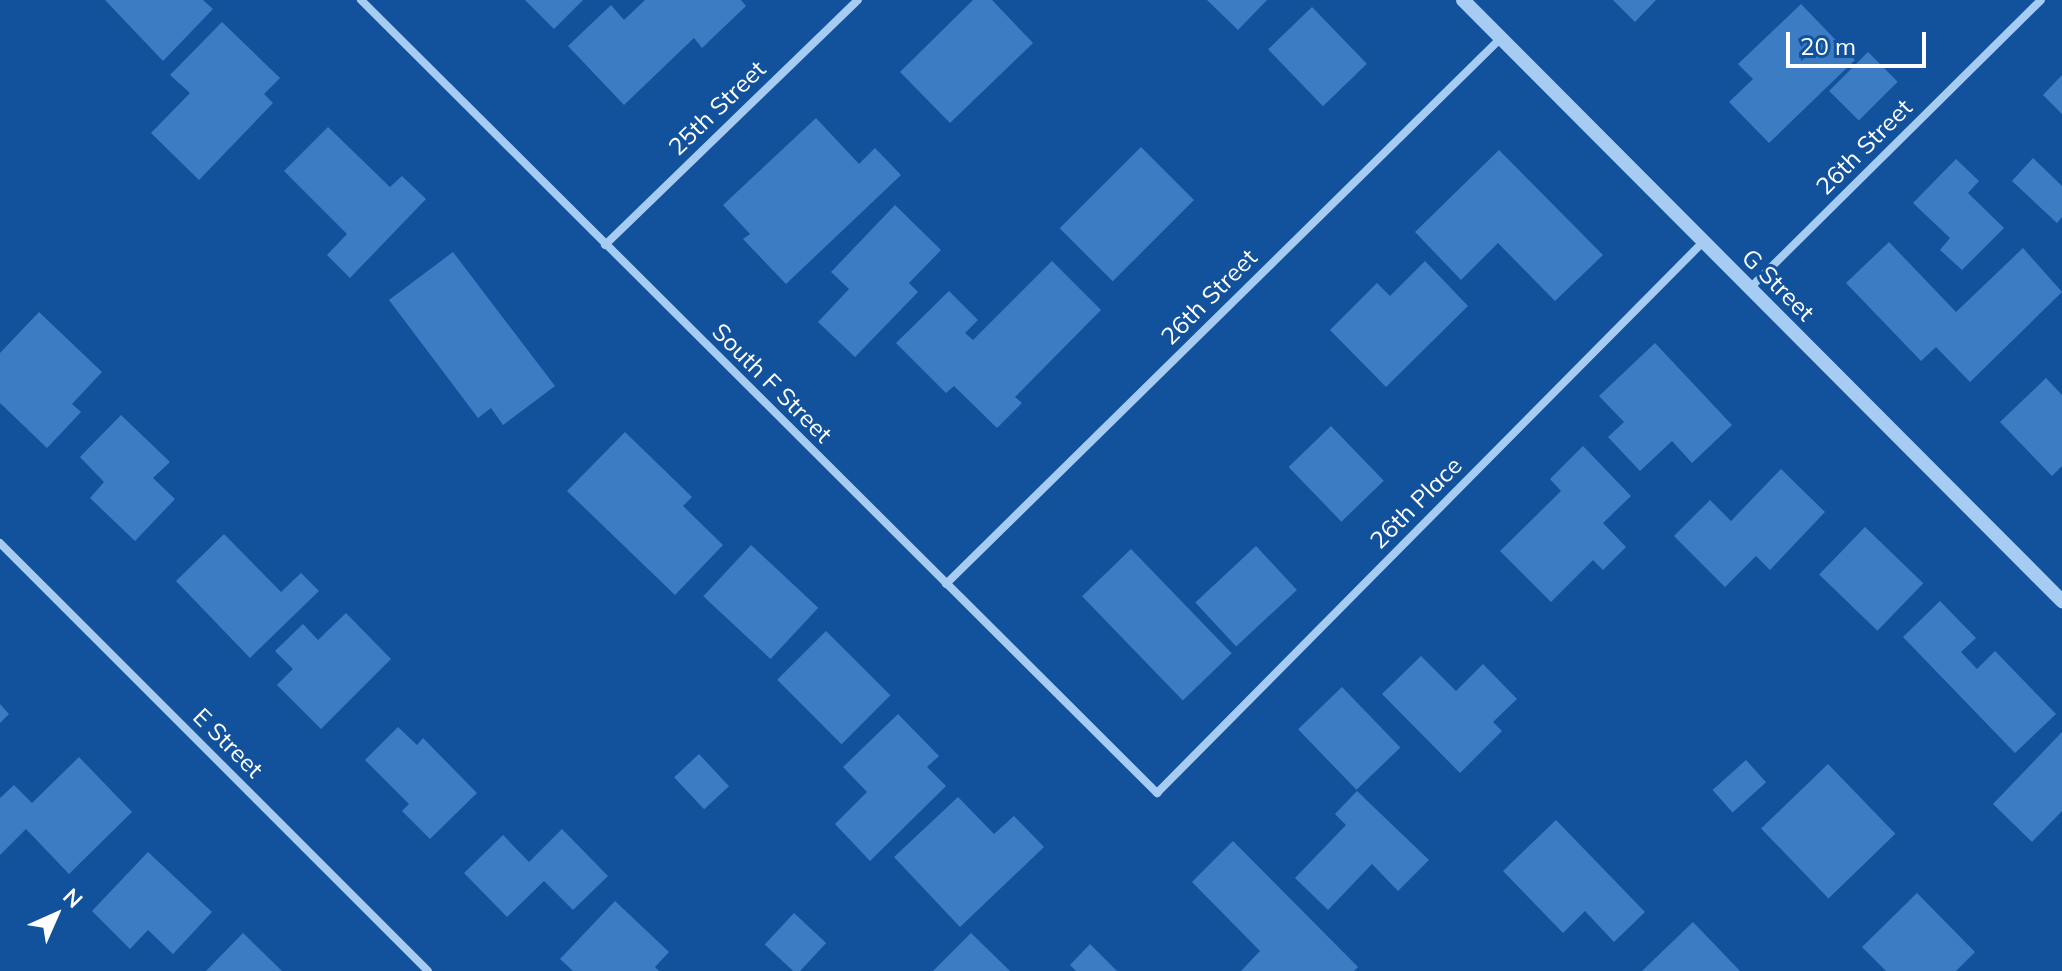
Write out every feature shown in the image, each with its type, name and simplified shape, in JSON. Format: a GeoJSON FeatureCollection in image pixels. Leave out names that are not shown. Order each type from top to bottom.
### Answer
{"type":"FeatureCollection","features":[{"type":"Feature","properties":{"kind":"street","name":"South F Street"},"geometry":{"type":"LineString","coordinates":[[361,0],[1157,793]]}},
{"type":"Feature","properties":{"kind":"street","name":"25th Street"},"geometry":{"type":"LineString","coordinates":[[605,245],[858,0]]}},
{"type":"Feature","properties":{"kind":"street","name":"G Street"},"geometry":{"type":"LineString","coordinates":[[1463,0],[2062,601]]}},
{"type":"Feature","properties":{"kind":"street","name":"26th Street"},"geometry":{"type":"LineString","coordinates":[[1749,289],[2041,0]]}},
{"type":"Feature","properties":{"kind":"street","name":"26th Street"},"geometry":{"type":"LineString","coordinates":[[946,584],[1501,38]]}},
{"type":"Feature","properties":{"kind":"street","name":"26th Place"},"geometry":{"type":"LineString","coordinates":[[1157,793],[1703,242]]}},
{"type":"Feature","properties":{"kind":"street","name":"E Street"},"geometry":{"type":"LineString","coordinates":[[0,543],[428,971]]}},
{"type":"Feature","properties":{"kind":"building"},"geometry":{"type":"Polygon","coordinates":[[[105,0],[203,0],[213,9],[163,61],[105,0]]]}},
{"type":"Feature","properties":{"kind":"building"},"geometry":{"type":"Polygon","coordinates":[[[525,0],[583,0],[554,29],[525,0]]]}},
{"type":"Feature","properties":{"kind":"building"},"geometry":{"type":"Polygon","coordinates":[[[645,0],[741,0],[746,6],[702,48],[694,38],[624,105],[568,46],[611,5],[624,20],[645,0]]]}},
{"type":"Feature","properties":{"kind":"building"},"geometry":{"type":"Polygon","coordinates":[[[973,0],[992,0],[1033,43],[950,123],[900,72],[973,0]]]}},
{"type":"Feature","properties":{"kind":"building"},"geometry":{"type":"Polygon","coordinates":[[[1207,0],[1267,0],[1238,30],[1207,0]]]}},
{"type":"Feature","properties":{"kind":"building"},"geometry":{"type":"Polygon","coordinates":[[[1613,0],[1656,0],[1635,22],[1613,0]]]}},
{"type":"Feature","properties":{"kind":"building"},"geometry":{"type":"Polygon","coordinates":[[[1801,4],[1855,60],[1769,143],[1729,102],[1753,79],[1738,64],[1801,4]]]}},
{"type":"Feature","properties":{"kind":"building"},"geometry":{"type":"Polygon","coordinates":[[[1312,7],[1367,64],[1323,106],[1268,49],[1312,7]]]}},
{"type":"Feature","properties":{"kind":"building"},"geometry":{"type":"Polygon","coordinates":[[[222,22],[280,78],[264,94],[273,103],[199,180],[151,133],[190,93],[170,75],[222,22]]]}},
{"type":"Feature","properties":{"kind":"building"},"geometry":{"type":"Polygon","coordinates":[[[1868,52],[1898,82],[1859,121],[1829,91],[1868,52]]]}},
{"type":"Feature","properties":{"kind":"building"},"geometry":{"type":"Polygon","coordinates":[[[2062,75],[2062,114],[2043,95],[2062,75]]]}},
{"type":"Feature","properties":{"kind":"building"},"geometry":{"type":"Polygon","coordinates":[[[816,118],[859,164],[875,148],[901,175],[786,284],[743,239],[750,234],[723,205],[816,118]]]}},
{"type":"Feature","properties":{"kind":"building"},"geometry":{"type":"Polygon","coordinates":[[[328,127],[390,187],[402,176],[426,199],[350,278],[327,255],[347,234],[284,171],[328,127]]]}},
{"type":"Feature","properties":{"kind":"building"},"geometry":{"type":"Polygon","coordinates":[[[1141,147],[1194,200],[1113,281],[1060,228],[1141,147]]]}},
{"type":"Feature","properties":{"kind":"building"},"geometry":{"type":"Polygon","coordinates":[[[1499,150],[1603,255],[1555,301],[1498,243],[1461,280],[1415,232],[1499,150]]]}},
{"type":"Feature","properties":{"kind":"building"},"geometry":{"type":"Polygon","coordinates":[[[2033,158],[2062,186],[2062,217],[2057,223],[2012,181],[2033,158]]]}},
{"type":"Feature","properties":{"kind":"building"},"geometry":{"type":"Polygon","coordinates":[[[1956,159],[1979,181],[1968,193],[2004,228],[1962,270],[1940,250],[1950,238],[1913,203],[1956,159]]]}},
{"type":"Feature","properties":{"kind":"building"},"geometry":{"type":"Polygon","coordinates":[[[895,205],[941,250],[909,283],[918,292],[855,357],[818,322],[849,289],[831,272],[895,205]]]}},
{"type":"Feature","properties":{"kind":"building"},"geometry":{"type":"Polygon","coordinates":[[[1889,242],[1956,312],[2023,248],[2062,292],[1970,382],[1936,347],[1921,361],[1846,283],[1889,242]]]}},
{"type":"Feature","properties":{"kind":"building"},"geometry":{"type":"Polygon","coordinates":[[[453,252],[555,386],[503,425],[491,408],[478,418],[389,300],[453,252]]]}},
{"type":"Feature","properties":{"kind":"building"},"geometry":{"type":"Polygon","coordinates":[[[1052,261],[1101,310],[1015,397],[1022,403],[997,428],[954,386],[946,393],[896,343],[949,291],[978,320],[965,333],[973,340],[1052,261]]]}},
{"type":"Feature","properties":{"kind":"building"},"geometry":{"type":"Polygon","coordinates":[[[1425,261],[1468,306],[1386,387],[1330,330],[1377,283],[1390,296],[1425,261]]]}},
{"type":"Feature","properties":{"kind":"building"},"geometry":{"type":"Polygon","coordinates":[[[39,312],[102,372],[72,404],[81,412],[47,448],[0,403],[0,353],[39,312]]]}},
{"type":"Feature","properties":{"kind":"building"},"geometry":{"type":"Polygon","coordinates":[[[1655,343],[1732,425],[1692,463],[1672,441],[1640,471],[1608,437],[1624,422],[1599,396],[1655,343]]]}},
{"type":"Feature","properties":{"kind":"building"},"geometry":{"type":"Polygon","coordinates":[[[2046,378],[2062,395],[2062,466],[2052,476],[2000,422],[2046,378]]]}},
{"type":"Feature","properties":{"kind":"building"},"geometry":{"type":"Polygon","coordinates":[[[121,415],[170,462],[153,478],[175,499],[135,541],[90,498],[104,482],[80,457],[121,415]]]}},
{"type":"Feature","properties":{"kind":"building"},"geometry":{"type":"Polygon","coordinates":[[[1331,426],[1384,481],[1341,522],[1289,467],[1331,426]]]}},
{"type":"Feature","properties":{"kind":"building"},"geometry":{"type":"Polygon","coordinates":[[[625,432],[692,497],[683,506],[723,545],[675,595],[567,491],[625,432]]]}},
{"type":"Feature","properties":{"kind":"building"},"geometry":{"type":"Polygon","coordinates":[[[1583,446],[1631,496],[1603,523],[1626,547],[1603,570],[1593,560],[1551,602],[1500,551],[1561,491],[1550,479],[1583,446]]]}},
{"type":"Feature","properties":{"kind":"building"},"geometry":{"type":"Polygon","coordinates":[[[1781,469],[1825,512],[1770,570],[1756,556],[1725,587],[1674,536],[1710,500],[1731,521],[1781,469]]]}},
{"type":"Feature","properties":{"kind":"building"},"geometry":{"type":"Polygon","coordinates":[[[1865,527],[1923,583],[1877,631],[1819,574],[1865,527]]]}},
{"type":"Feature","properties":{"kind":"building"},"geometry":{"type":"Polygon","coordinates":[[[224,534],[281,592],[301,573],[319,591],[250,658],[176,581],[224,534]]]}},
{"type":"Feature","properties":{"kind":"building"},"geometry":{"type":"Polygon","coordinates":[[[751,545],[818,608],[771,659],[703,596],[751,545]]]}},
{"type":"Feature","properties":{"kind":"building"},"geometry":{"type":"Polygon","coordinates":[[[1256,546],[1297,590],[1236,646],[1195,603],[1256,546]]]}},
{"type":"Feature","properties":{"kind":"building"},"geometry":{"type":"Polygon","coordinates":[[[1131,549],[1232,653],[1183,701],[1082,596],[1131,549]]]}},
{"type":"Feature","properties":{"kind":"building"},"geometry":{"type":"Polygon","coordinates":[[[1940,601],[1976,638],[1961,652],[1977,669],[1995,651],[2056,714],[2015,753],[1903,637],[1940,601]]]}},
{"type":"Feature","properties":{"kind":"building"},"geometry":{"type":"Polygon","coordinates":[[[346,613],[391,659],[321,729],[277,685],[293,669],[275,651],[303,624],[318,640],[346,613]]]}},
{"type":"Feature","properties":{"kind":"building"},"geometry":{"type":"Polygon","coordinates":[[[826,631],[890,695],[842,744],[777,680],[826,631]]]}},
{"type":"Feature","properties":{"kind":"building"},"geometry":{"type":"Polygon","coordinates":[[[1421,656],[1456,691],[1483,664],[1517,699],[1493,722],[1502,731],[1460,773],[1382,694],[1421,656]]]}},
{"type":"Feature","properties":{"kind":"building"},"geometry":{"type":"Polygon","coordinates":[[[1342,687],[1400,747],[1356,790],[1298,729],[1342,687]]]}},
{"type":"Feature","properties":{"kind":"building"},"geometry":{"type":"Polygon","coordinates":[[[0,704],[9,714],[0,723],[0,704]]]}},
{"type":"Feature","properties":{"kind":"building"},"geometry":{"type":"Polygon","coordinates":[[[898,714],[939,756],[927,767],[946,786],[870,861],[835,824],[867,792],[843,767],[898,714]]]}},
{"type":"Feature","properties":{"kind":"building"},"geometry":{"type":"Polygon","coordinates":[[[398,727],[417,745],[423,738],[477,793],[430,839],[402,811],[409,804],[365,760],[398,727]]]}},
{"type":"Feature","properties":{"kind":"building"},"geometry":{"type":"Polygon","coordinates":[[[2062,732],[2062,811],[2032,842],[1993,804],[2062,732]]]}},
{"type":"Feature","properties":{"kind":"building"},"geometry":{"type":"Polygon","coordinates":[[[699,754],[729,786],[704,809],[674,777],[699,754]]]}},
{"type":"Feature","properties":{"kind":"building"},"geometry":{"type":"Polygon","coordinates":[[[79,757],[132,812],[69,874],[26,829],[0,855],[0,798],[14,785],[32,803],[79,757]]]}},
{"type":"Feature","properties":{"kind":"building"},"geometry":{"type":"Polygon","coordinates":[[[1746,760],[1766,782],[1733,812],[1713,790],[1746,760]]]}},
{"type":"Feature","properties":{"kind":"building"},"geometry":{"type":"Polygon","coordinates":[[[1828,764],[1895,834],[1828,898],[1761,829],[1828,764]]]}},
{"type":"Feature","properties":{"kind":"building"},"geometry":{"type":"Polygon","coordinates":[[[1357,791],[1429,860],[1398,891],[1372,864],[1328,910],[1295,878],[1346,825],[1335,814],[1357,791]]]}},
{"type":"Feature","properties":{"kind":"building"},"geometry":{"type":"Polygon","coordinates":[[[958,797],[994,834],[1014,816],[1044,847],[960,927],[894,857],[958,797]]]}},
{"type":"Feature","properties":{"kind":"building"},"geometry":{"type":"Polygon","coordinates":[[[1556,820],[1645,912],[1614,942],[1585,911],[1563,933],[1503,871],[1556,820]]]}},
{"type":"Feature","properties":{"kind":"building"},"geometry":{"type":"Polygon","coordinates":[[[562,829],[608,876],[573,910],[544,881],[507,917],[464,873],[503,835],[529,862],[562,829]]]}},
{"type":"Feature","properties":{"kind":"building"},"geometry":{"type":"Polygon","coordinates":[[[1233,841],[1358,967],[1354,971],[1241,971],[1260,951],[1192,882],[1233,841]]]}},
{"type":"Feature","properties":{"kind":"building"},"geometry":{"type":"Polygon","coordinates":[[[148,852],[212,912],[173,954],[148,930],[130,949],[92,911],[148,852]]]}},
{"type":"Feature","properties":{"kind":"building"},"geometry":{"type":"Polygon","coordinates":[[[1917,893],[1975,952],[1956,971],[1886,971],[1862,947],[1917,893]]]}},
{"type":"Feature","properties":{"kind":"building"},"geometry":{"type":"Polygon","coordinates":[[[615,901],[669,952],[655,967],[659,971],[573,971],[560,959],[615,901]]]}},
{"type":"Feature","properties":{"kind":"building"},"geometry":{"type":"Polygon","coordinates":[[[794,913],[826,943],[800,971],[793,971],[765,944],[794,913]]]}},
{"type":"Feature","properties":{"kind":"building"},"geometry":{"type":"Polygon","coordinates":[[[1693,922],[1740,971],[1642,971],[1693,922]]]}},
{"type":"Feature","properties":{"kind":"building"},"geometry":{"type":"Polygon","coordinates":[[[243,933],[282,971],[206,971],[243,933]]]}},
{"type":"Feature","properties":{"kind":"building"},"geometry":{"type":"Polygon","coordinates":[[[971,933],[1010,971],[933,971],[971,933]]]}},
{"type":"Feature","properties":{"kind":"building"},"geometry":{"type":"Polygon","coordinates":[[[1090,944],[1117,971],[1076,971],[1070,965],[1090,944]]]}}]}
